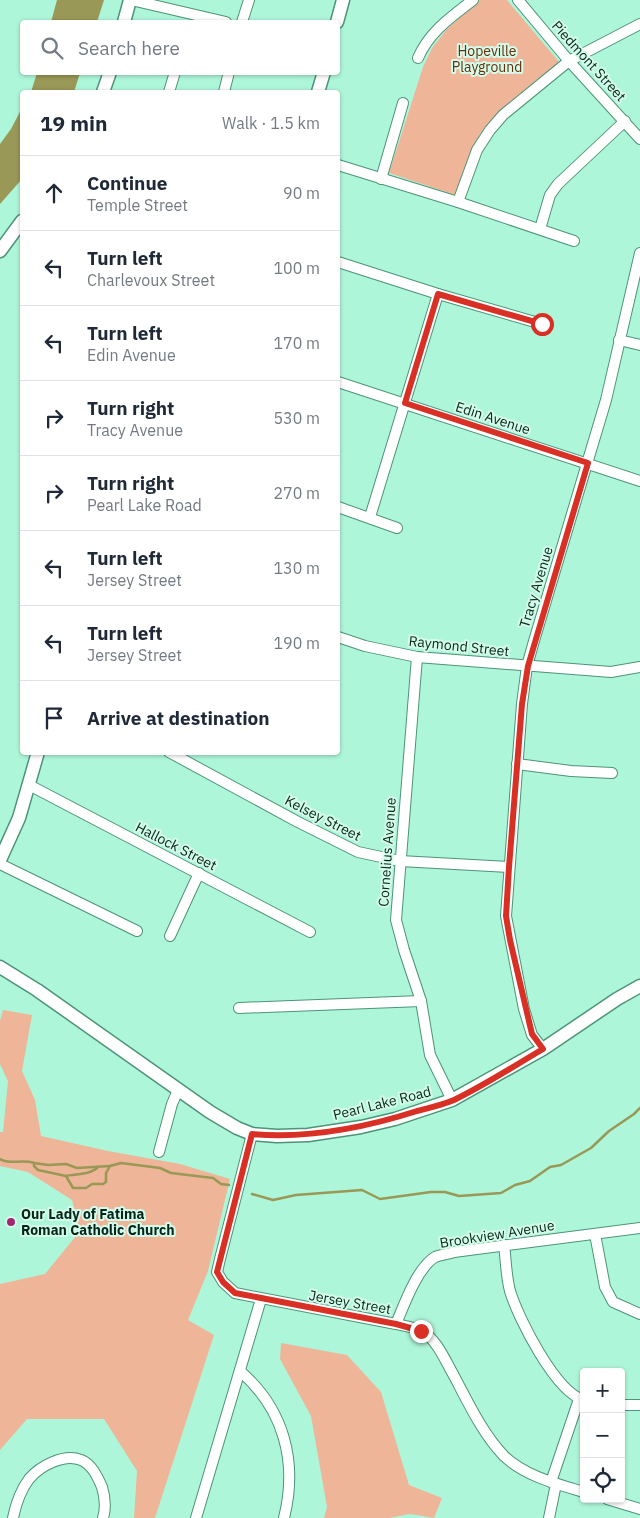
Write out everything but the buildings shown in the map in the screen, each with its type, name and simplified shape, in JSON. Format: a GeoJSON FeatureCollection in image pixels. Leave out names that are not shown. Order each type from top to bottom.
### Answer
{"type":"FeatureCollection","features":[{"type":"Feature","properties":{"kind":"main road"},"geometry":{"type":"LineString","coordinates":[[125,20],[130,0]]}},
{"type":"Feature","properties":{"kind":"main road"},"geometry":{"type":"LineString","coordinates":[[339,20],[344,0]]}},
{"type":"Feature","properties":{"kind":"main road"},"geometry":{"type":"LineString","coordinates":[[105,90],[109,75]]}},
{"type":"Feature","properties":{"kind":"main road"},"geometry":{"type":"LineString","coordinates":[[319,90],[323,75]]}},
{"type":"Feature","properties":{"kind":"main road"},"geometry":{"type":"LineString","coordinates":[[0,251],[20,224]]}},
{"type":"Feature","properties":{"kind":"main road"},"geometry":{"type":"LineString","coordinates":[[0,860],[16,825],[37,755]]}},
{"type":"Feature","properties":{"kind":"main road","name":"Pearl Lake Road"},"geometry":{"type":"LineString","coordinates":[[0,967],[37,990],[178,1090],[237,1128],[252,1134],[277,1136],[308,1135],[361,1127],[452,1100],[543,1049],[617,999],[640,986]]}},
{"type":"Feature","properties":{"kind":"street"},"geometry":{"type":"LineString","coordinates":[[130,0],[192,19]]}},
{"type":"Feature","properties":{"kind":"street"},"geometry":{"type":"LineString","coordinates":[[243,20],[249,0]]}},
{"type":"Feature","properties":{"kind":"street"},"geometry":{"type":"LineString","coordinates":[[418,58],[423,46],[431,35],[473,0]]}},
{"type":"Feature","properties":{"kind":"street","name":"Piedmont Street"},"geometry":{"type":"LineString","coordinates":[[518,0],[640,139]]}},
{"type":"Feature","properties":{"kind":"street"},"geometry":{"type":"LineString","coordinates":[[458,202],[477,150],[503,115],[569,60],[640,24]]}},
{"type":"Feature","properties":{"kind":"street"},"geometry":{"type":"LineString","coordinates":[[170,90],[174,75]]}},
{"type":"Feature","properties":{"kind":"street"},"geometry":{"type":"LineString","coordinates":[[224,90],[228,75]]}},
{"type":"Feature","properties":{"kind":"street"},"geometry":{"type":"LineString","coordinates":[[381,178],[403,103]]}},
{"type":"Feature","properties":{"kind":"street"},"geometry":{"type":"LineString","coordinates":[[540,229],[550,195],[558,184],[625,122]]}},
{"type":"Feature","properties":{"kind":"street"},"geometry":{"type":"LineString","coordinates":[[340,166],[458,202],[574,242]]}},
{"type":"Feature","properties":{"kind":"street","name":"Tracy Avenue"},"geometry":{"type":"LineString","coordinates":[[543,1049],[532,1034],[506,916],[522,704],[528,666],[606,400],[640,253]]}},
{"type":"Feature","properties":{"kind":"street"},"geometry":{"type":"LineString","coordinates":[[340,263],[438,294],[542,324]]}},
{"type":"Feature","properties":{"kind":"street"},"geometry":{"type":"LineString","coordinates":[[370,517],[438,294]]}},
{"type":"Feature","properties":{"kind":"street"},"geometry":{"type":"LineString","coordinates":[[619,340],[640,345]]}},
{"type":"Feature","properties":{"kind":"street","name":"Edin Avenue"},"geometry":{"type":"LineString","coordinates":[[340,383],[640,481]]}},
{"type":"Feature","properties":{"kind":"street"},"geometry":{"type":"LineString","coordinates":[[340,508],[397,528]]}},
{"type":"Feature","properties":{"kind":"street","name":"Raymond Street"},"geometry":{"type":"LineString","coordinates":[[340,638],[365,646],[417,657],[611,672],[640,667]]}},
{"type":"Feature","properties":{"kind":"street","name":"Cornelius Avenue"},"geometry":{"type":"LineString","coordinates":[[417,657],[396,920],[420,1001],[430,1055],[452,1100]]}},
{"type":"Feature","properties":{"kind":"street","name":"Kelsey Street"},"geometry":{"type":"LineString","coordinates":[[175,755],[358,852],[400,861],[509,867]]}},
{"type":"Feature","properties":{"kind":"street"},"geometry":{"type":"LineString","coordinates":[[517,764],[572,771],[612,773]]}},
{"type":"Feature","properties":{"kind":"street","name":"Hallock Street"},"geometry":{"type":"LineString","coordinates":[[29,785],[310,932]]}},
{"type":"Feature","properties":{"kind":"street"},"geometry":{"type":"LineString","coordinates":[[0,864],[137,931]]}},
{"type":"Feature","properties":{"kind":"street"},"geometry":{"type":"LineString","coordinates":[[170,936],[199,873]]}},
{"type":"Feature","properties":{"kind":"street"},"geometry":{"type":"LineString","coordinates":[[239,1008],[420,1001]]}},
{"type":"Feature","properties":{"kind":"street"},"geometry":{"type":"LineString","coordinates":[[159,1152],[172,1104],[178,1090]]}},
{"type":"Feature","properties":{"kind":"street","name":"Jersey Street"},"geometry":{"type":"LineString","coordinates":[[252,1134],[217,1272],[223,1282],[235,1293],[396,1324],[421,1331],[432,1338],[486,1433],[505,1457],[530,1473],[580,1491]]}},
{"type":"Feature","properties":{"kind":"street","name":"Brookview Avenue"},"geometry":{"type":"LineString","coordinates":[[396,1324],[409,1292],[422,1271],[435,1258],[454,1252],[640,1228]]}},
{"type":"Feature","properties":{"kind":"street"},"geometry":{"type":"LineString","coordinates":[[595,1234],[605,1287],[613,1302],[640,1314]]}},
{"type":"Feature","properties":{"kind":"street"},"geometry":{"type":"LineString","coordinates":[[504,1245],[510,1291],[518,1310],[549,1371],[560,1384],[580,1398]]}},
{"type":"Feature","properties":{"kind":"street"},"geometry":{"type":"LineString","coordinates":[[196,1518],[261,1299]]}},
{"type":"Feature","properties":{"kind":"street"},"geometry":{"type":"LineString","coordinates":[[240,1371],[255,1384],[268,1402],[280,1425],[288,1452],[290,1475],[290,1490],[284,1518]]}},
{"type":"Feature","properties":{"kind":"street"},"geometry":{"type":"LineString","coordinates":[[549,1518],[554,1483],[580,1402]]}},
{"type":"Feature","properties":{"kind":"street"},"geometry":{"type":"LineString","coordinates":[[625,1405],[640,1405]]}},
{"type":"Feature","properties":{"kind":"street"},"geometry":{"type":"LineString","coordinates":[[13,1518],[18,1496],[30,1478],[54,1461],[68,1459],[81,1460],[90,1466],[99,1479],[104,1494],[105,1512],[103,1518]]}},
{"type":"Feature","properties":{"kind":"street"},"geometry":{"type":"LineString","coordinates":[[620,1503],[640,1509]]}},
{"type":"Feature","properties":{"kind":"green space","name":"Hopeville Playground"},"geometry":{"type":"Polygon","coordinates":[[[480,0],[507,0],[560,63],[490,122],[480,134],[471,152],[455,195],[389,173],[423,67],[432,48],[447,29],[480,0]]]}},
{"type":"Feature","properties":{"kind":"green space"},"geometry":{"type":"Polygon","coordinates":[[[3,1010],[32,1015],[22,1071],[35,1100],[41,1136],[180,1164],[230,1179],[208,1271],[188,1320],[214,1335],[155,1518],[134,1518],[137,1471],[104,1419],[27,1419],[0,1450],[0,1284],[45,1274],[80,1231],[72,1200],[28,1172],[0,1166],[0,1132],[3,1132],[8,1081],[0,1064],[0,1021],[3,1010]]]}},
{"type":"Feature","properties":{"kind":"green space"},"geometry":{"type":"Polygon","coordinates":[[[281,1343],[347,1355],[381,1392],[409,1485],[442,1498],[434,1518],[410,1514],[389,1518],[324,1518],[327,1507],[311,1416],[280,1359],[281,1343]]]}},
{"type":"Feature","properties":{"kind":"shaded area"},"geometry":{"type":"Polygon","coordinates":[[[57,0],[104,0],[98,20],[52,20],[57,0]]]}},
{"type":"Feature","properties":{"kind":"shaded area"},"geometry":{"type":"Polygon","coordinates":[[[36,75],[79,75],[75,90],[32,90],[36,75]]]}},
{"type":"Feature","properties":{"kind":"shaded area"},"geometry":{"type":"Polygon","coordinates":[[[20,112],[20,181],[0,204],[0,144],[20,112]]]}},
{"type":"Feature","properties":{"kind":"waterway"},"geometry":{"type":"LineString","coordinates":[[252,1194],[273,1200],[296,1195],[362,1190],[380,1199],[431,1192],[445,1192],[459,1196],[501,1193],[515,1185],[530,1181],[550,1167],[561,1165],[591,1148],[609,1131],[640,1108]]}},
{"type":"Feature","properties":{"kind":"waterway"},"geometry":{"type":"LineString","coordinates":[[0,1159],[8,1162],[34,1163],[38,1170],[66,1176],[73,1188],[86,1188],[92,1184],[103,1184],[106,1182],[106,1173],[110,1166],[121,1163],[160,1168],[171,1173],[213,1178],[221,1184],[229,1185]]}},
{"type":"Feature","properties":{"kind":"waterway"},"geometry":{"type":"LineString","coordinates":[[34,1163],[48,1165],[66,1164],[77,1168],[110,1166]]}},
{"type":"Feature","properties":{"kind":"waterway"},"geometry":{"type":"LineString","coordinates":[[66,1176],[87,1173],[98,1167]]}},
{"type":"Feature","properties":{"kind":"place","name":"Our Lady of Fatima Roman Catholic Church"},"geometry":{"type":"Point","coordinates":[11,1222]}},
{"type":"Feature","properties":{"kind":"route"},"geometry":{"type":"LineString","coordinates":[[421,1331],[396,1324],[235,1293],[223,1282],[217,1272],[252,1134],[277,1136],[308,1135],[361,1127],[395,1118],[452,1100],[543,1049],[532,1034],[524,1009],[510,940],[506,916],[509,867],[522,704],[528,666],[588,463],[405,403],[438,294],[542,324]]}}]}
